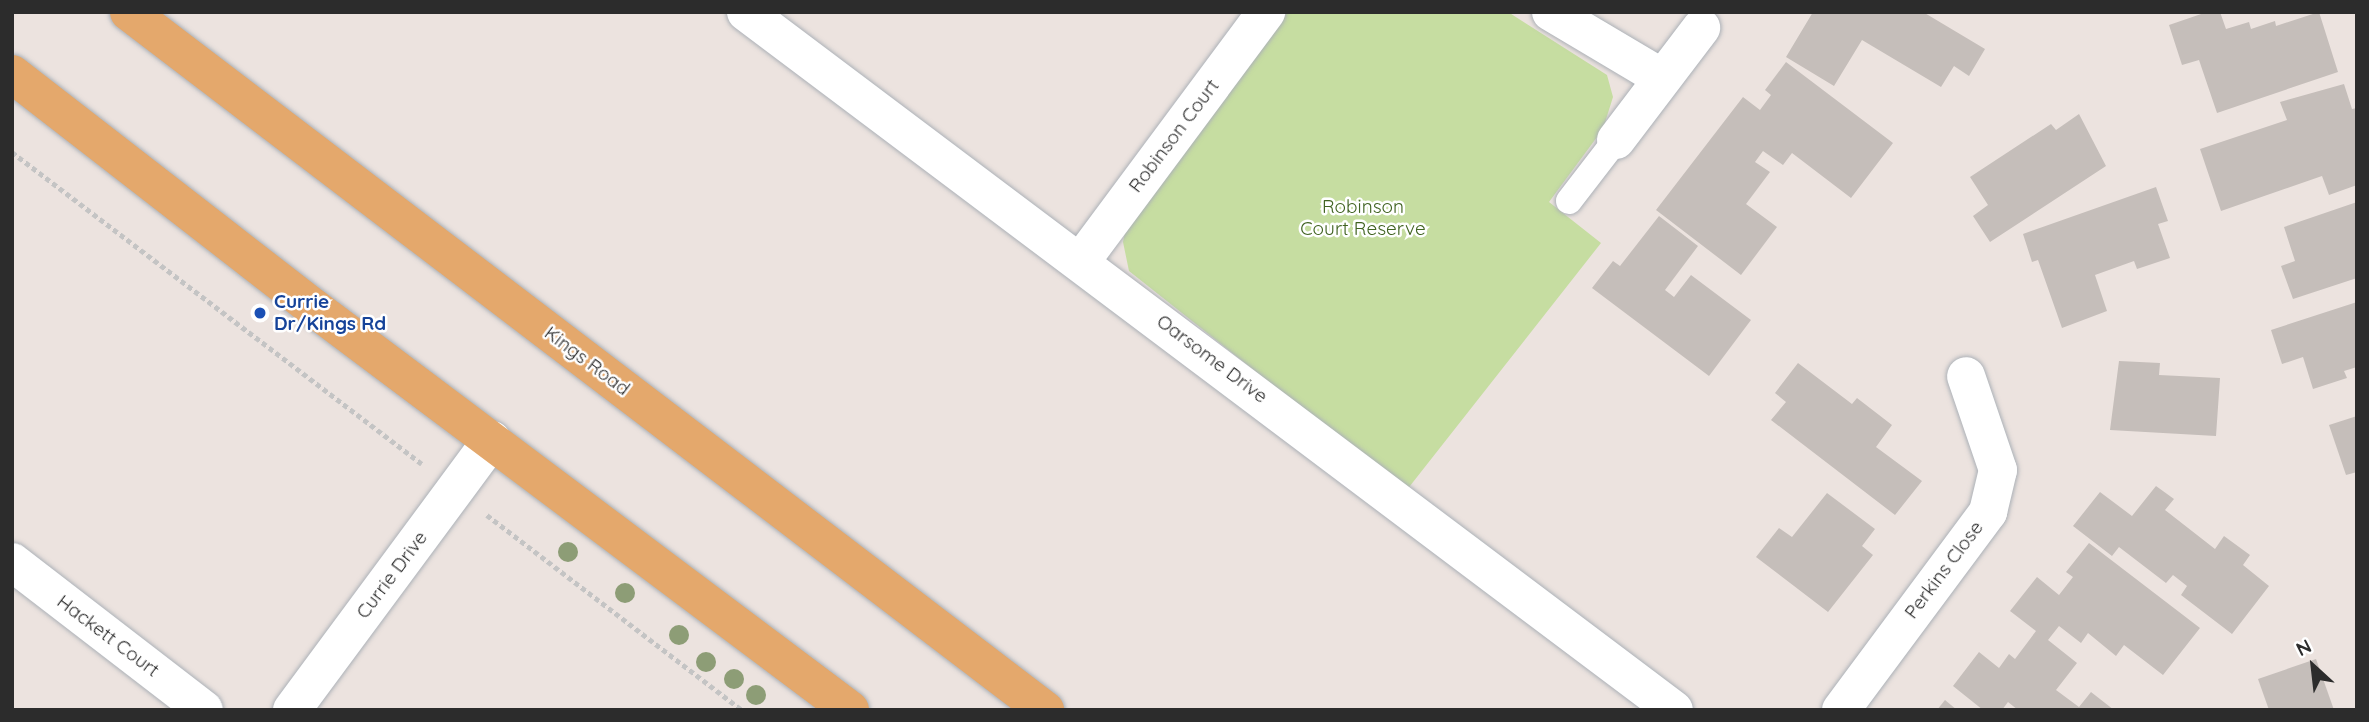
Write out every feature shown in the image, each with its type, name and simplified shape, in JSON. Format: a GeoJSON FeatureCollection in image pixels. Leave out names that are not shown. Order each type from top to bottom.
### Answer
{"type":"FeatureCollection","features":[{"type":"Feature","properties":{"kind":"main road","name":"Kings Road"},"geometry":{"type":"LineString","coordinates":[[128,12],[1045,710]]}},
{"type":"Feature","properties":{"kind":"main road"},"geometry":{"type":"LineString","coordinates":[[12,74],[850,710]]}},
{"type":"Feature","properties":{"kind":"street","name":"Oarsome Drive"},"geometry":{"type":"LineString","coordinates":[[747,12],[1082,260],[1674,710]]}},
{"type":"Feature","properties":{"kind":"street","name":"Robinson Court"},"geometry":{"type":"LineString","coordinates":[[1082,260],[1266,12]]}},
{"type":"Feature","properties":{"kind":"street"},"geometry":{"type":"LineString","coordinates":[[1551,12],[1662,78]]}},
{"type":"Feature","properties":{"kind":"street"},"geometry":{"type":"LineString","coordinates":[[1616,140],[1707,20]]}},
{"type":"Feature","properties":{"kind":"street","name":"Perkins Close"},"geometry":{"type":"LineString","coordinates":[[1841,710],[1988,512],[1998,470],[1966,376]]}},
{"type":"Feature","properties":{"kind":"street","name":"Currie Drive"},"geometry":{"type":"LineString","coordinates":[[292,710],[492,440]]}},
{"type":"Feature","properties":{"kind":"street","name":"Hackett Court"},"geometry":{"type":"LineString","coordinates":[[12,562],[204,710]]}},
{"type":"Feature","properties":{"kind":"lane"},"geometry":{"type":"LineString","coordinates":[[1569,201],[1616,140]]}},
{"type":"Feature","properties":{"kind":"path"},"geometry":{"type":"LineString","coordinates":[[12,152],[742,710]]}},
{"type":"Feature","properties":{"kind":"green space","name":"Robinson Court Reserve"},"geometry":{"type":"Polygon","coordinates":[[[1288,12],[1508,12],[1607,75],[1613,97],[1603,129],[1549,202],[1601,243],[1406,491],[1129,271],[1123,242],[1128,217],[1288,12]]]}},
{"type":"Feature","properties":{"kind":"building"},"geometry":{"type":"Polygon","coordinates":[[[1813,12],[1923,12],[1985,49],[1969,76],[1954,66],[1941,87],[1862,40],[1834,86],[1786,57],[1813,12]]]}},
{"type":"Feature","properties":{"kind":"building"},"geometry":{"type":"Polygon","coordinates":[[[2207,12],[2220,12],[2226,29],[2249,22],[2251,29],[2275,21],[2276,26],[2319,12],[2338,72],[2217,113],[2199,60],[2182,65],[2169,25],[2207,12]]]}},
{"type":"Feature","properties":{"kind":"building"},"geometry":{"type":"Polygon","coordinates":[[[1786,62],[1893,143],[1851,198],[1792,153],[1783,165],[1763,151],[1755,162],[1770,172],[1746,204],[1777,227],[1741,275],[1656,210],[1743,97],[1760,110],[1771,95],[1765,90],[1786,62]]]}},
{"type":"Feature","properties":{"kind":"building"},"geometry":{"type":"Polygon","coordinates":[[[2344,84],[2352,109],[2357,108],[2357,185],[2329,195],[2322,176],[2221,211],[2200,149],[2287,120],[2280,102],[2344,84]]]}},
{"type":"Feature","properties":{"kind":"building"},"geometry":{"type":"Polygon","coordinates":[[[2079,114],[2106,166],[1990,242],[1973,216],[1988,205],[1970,177],[2051,124],[2056,130],[2079,114]]]}},
{"type":"Feature","properties":{"kind":"building"},"geometry":{"type":"Polygon","coordinates":[[[2156,187],[2168,221],[2158,224],[2170,258],[2137,269],[2134,261],[2095,275],[2107,311],[2062,328],[2038,260],[2032,262],[2023,234],[2156,187]]]}},
{"type":"Feature","properties":{"kind":"building"},"geometry":{"type":"Polygon","coordinates":[[[2357,202],[2357,278],[2293,299],[2281,266],[2295,261],[2284,227],[2357,202]]]}},
{"type":"Feature","properties":{"kind":"building"},"geometry":{"type":"Polygon","coordinates":[[[1659,216],[1698,246],[1665,290],[1674,297],[1691,275],[1751,320],[1709,376],[1592,288],[1613,261],[1620,266],[1659,216]]]}},
{"type":"Feature","properties":{"kind":"building"},"geometry":{"type":"Polygon","coordinates":[[[2357,302],[2357,367],[2344,371],[2347,378],[2313,389],[2303,357],[2282,364],[2271,330],[2357,302]]]}},
{"type":"Feature","properties":{"kind":"building"},"geometry":{"type":"Polygon","coordinates":[[[2119,361],[2160,363],[2159,375],[2220,378],[2216,436],[2110,430],[2119,361]]]}},
{"type":"Feature","properties":{"kind":"building"},"geometry":{"type":"Polygon","coordinates":[[[1798,363],[1852,404],[1857,398],[1892,425],[1876,447],[1922,481],[1895,515],[1771,420],[1786,402],[1775,393],[1798,363]]]}},
{"type":"Feature","properties":{"kind":"building"},"geometry":{"type":"Polygon","coordinates":[[[2357,416],[2357,472],[2346,475],[2329,425],[2357,416]]]}},
{"type":"Feature","properties":{"kind":"building"},"geometry":{"type":"Polygon","coordinates":[[[2156,486],[2174,499],[2165,510],[2215,549],[2224,536],[2250,555],[2243,565],[2269,586],[2232,634],[2181,595],[2187,586],[2173,575],[2166,583],[2119,547],[2112,556],[2073,526],[2100,492],[2132,516],[2156,486]]]}},
{"type":"Feature","properties":{"kind":"building"},"geometry":{"type":"Polygon","coordinates":[[[1827,493],[1875,529],[1862,546],[1873,555],[1828,612],[1756,557],[1779,528],[1792,537],[1827,493]]]}},
{"type":"Feature","properties":{"kind":"building"},"geometry":{"type":"Polygon","coordinates":[[[2089,543],[2200,628],[2163,675],[2124,645],[2116,656],[2088,633],[2081,643],[2059,626],[2048,640],[2077,663],[2056,690],[2079,707],[2091,692],[2114,710],[2018,710],[2008,702],[2002,710],[1983,710],[1953,686],[1979,652],[1999,668],[2009,654],[2015,659],[2036,631],[2010,611],[2037,577],[2059,595],[2073,577],[2066,572],[2089,543]]]}},
{"type":"Feature","properties":{"kind":"building"},"geometry":{"type":"Polygon","coordinates":[[[2316,659],[2334,710],[2269,710],[2258,679],[2316,659]]]}},
{"type":"Feature","properties":{"kind":"building"},"geometry":{"type":"Polygon","coordinates":[[[1945,700],[1957,710],[1937,710],[1945,700]]]}},
{"type":"Feature","properties":{"kind":"place","name":"Currie Dr/Kings Rd"},"geometry":{"type":"Point","coordinates":[260,313]}}]}
